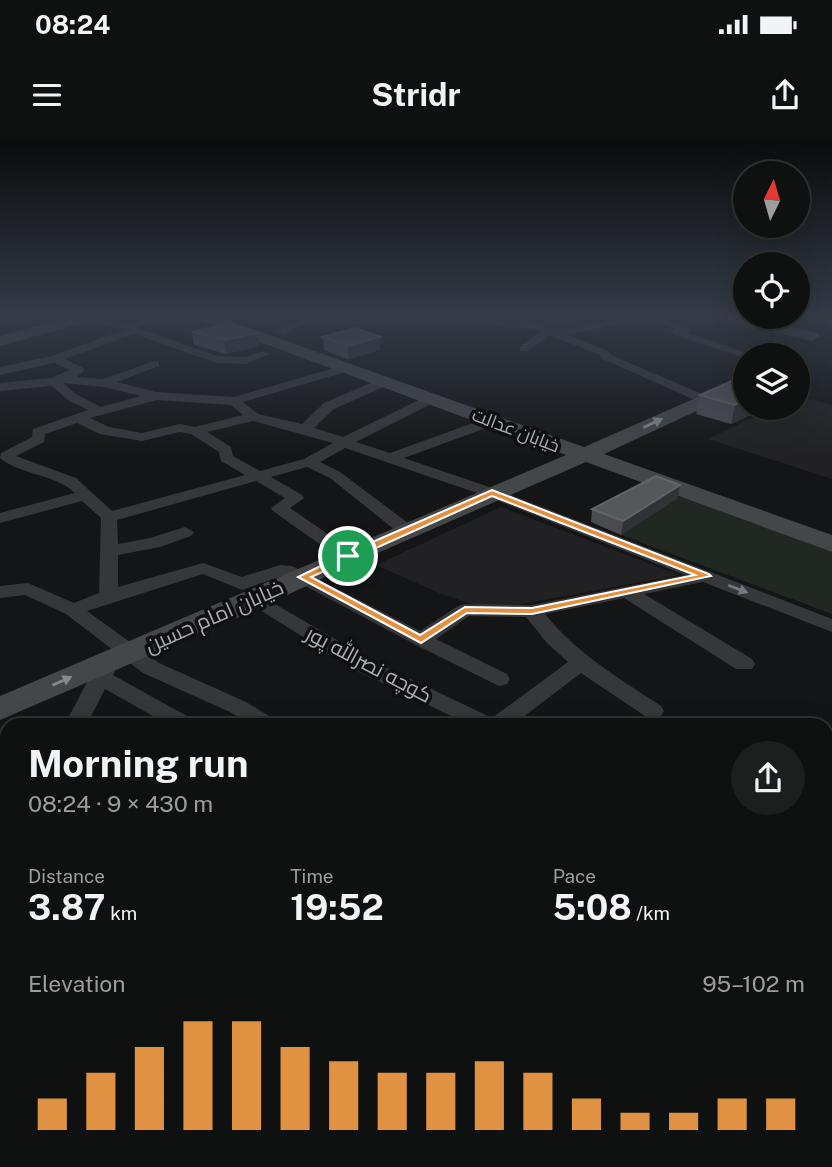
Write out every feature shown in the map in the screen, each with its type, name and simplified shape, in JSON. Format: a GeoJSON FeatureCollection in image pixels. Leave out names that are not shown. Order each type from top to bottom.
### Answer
{"type":"FeatureCollection","features":[{"type":"Feature","properties":{"kind":"main road","name":"خیابان عدالت"},"geometry":{"type":"LineString","coordinates":[[334,363],[832,542]]}},
{"type":"Feature","properties":{"kind":"main road","name":"خیابان عدالت"},"geometry":{"type":"LineString","coordinates":[[341,363],[586,454]]}},
{"type":"Feature","properties":{"kind":"main road","name":"خیابان امام حسین"},"geometry":{"type":"LineString","coordinates":[[0,709],[113,664],[254,600],[297,574],[348,556],[586,454],[733,387]]}},
{"type":"Feature","properties":{"kind":"street"},"geometry":{"type":"LineString","coordinates":[[0,371],[37,363]]}},
{"type":"Feature","properties":{"kind":"street"},"geometry":{"type":"LineString","coordinates":[[61,381],[79,370],[64,363]]}},
{"type":"Feature","properties":{"kind":"street"},"geometry":{"type":"LineString","coordinates":[[622,363],[704,400]]}},
{"type":"Feature","properties":{"kind":"street"},"geometry":{"type":"LineString","coordinates":[[104,383],[155,364]]}},
{"type":"Feature","properties":{"kind":"street"},"geometry":{"type":"LineString","coordinates":[[2,384],[61,381],[104,383],[157,396],[229,400],[348,368]]}},
{"type":"Feature","properties":{"kind":"street"},"geometry":{"type":"LineString","coordinates":[[188,429],[253,383],[279,374]]}},
{"type":"Feature","properties":{"kind":"street"},"geometry":{"type":"LineString","coordinates":[[61,381],[72,397],[99,411]]}},
{"type":"Feature","properties":{"kind":"street"},"geometry":{"type":"LineString","coordinates":[[305,429],[329,406],[386,381]]}},
{"type":"Feature","properties":{"kind":"street"},"geometry":{"type":"LineString","coordinates":[[5,460],[39,439],[38,432],[41,430],[157,396]]}},
{"type":"Feature","properties":{"kind":"street"},"geometry":{"type":"LineString","coordinates":[[109,517],[309,462],[383,421],[433,398]]}},
{"type":"Feature","properties":{"kind":"street"},"geometry":{"type":"LineString","coordinates":[[229,400],[253,417],[305,429],[492,493],[832,626]]}},
{"type":"Feature","properties":{"kind":"street"},"geometry":{"type":"LineString","coordinates":[[78,418],[105,430],[142,437],[253,417]]}},
{"type":"Feature","properties":{"kind":"street"},"geometry":{"type":"LineString","coordinates":[[388,459],[492,421]]}},
{"type":"Feature","properties":{"kind":"street"},"geometry":{"type":"LineString","coordinates":[[188,429],[226,450],[226,458],[254,476],[296,498],[279,508],[348,556]]}},
{"type":"Feature","properties":{"kind":"street"},"geometry":{"type":"LineString","coordinates":[[5,460],[71,481],[109,517],[109,596]]}},
{"type":"Feature","properties":{"kind":"street"},"geometry":{"type":"LineString","coordinates":[[309,462],[335,475],[407,530]]}},
{"type":"Feature","properties":{"kind":"street"},"geometry":{"type":"LineString","coordinates":[[0,517],[85,495]]}},
{"type":"Feature","properties":{"kind":"street"},"geometry":{"type":"LineString","coordinates":[[109,551],[154,543],[185,532]]}},
{"type":"Feature","properties":{"kind":"street"},"geometry":{"type":"LineString","coordinates":[[73,610],[109,596],[163,583],[203,568],[242,584],[280,570],[297,574],[499,679]]}},
{"type":"Feature","properties":{"kind":"street"},"geometry":{"type":"LineString","coordinates":[[421,640],[465,610],[532,611],[706,576]]}},
{"type":"Feature","properties":{"kind":"street"},"geometry":{"type":"LineString","coordinates":[[0,592],[28,589],[73,610],[113,664],[177,718]]}},
{"type":"Feature","properties":{"kind":"street"},"geometry":{"type":"LineString","coordinates":[[626,591],[744,664]]}},
{"type":"Feature","properties":{"kind":"street","name":"کوچه نصرالله پور"},"geometry":{"type":"LineString","coordinates":[[254,600],[367,667],[473,718]]}},
{"type":"Feature","properties":{"kind":"street"},"geometry":{"type":"LineString","coordinates":[[532,611],[554,639],[582,663],[653,710]]}},
{"type":"Feature","properties":{"kind":"street"},"geometry":{"type":"LineString","coordinates":[[507,718],[582,663]]}},
{"type":"Feature","properties":{"kind":"street"},"geometry":{"type":"LineString","coordinates":[[80,718],[113,664]]}},
{"type":"Feature","properties":{"kind":"street"},"geometry":{"type":"LineString","coordinates":[[113,664],[150,668],[238,707],[256,718]]}},
{"type":"Feature","properties":{"kind":"shaded area"},"geometry":{"type":"Polygon","coordinates":[[[810,399],[832,405],[832,479],[708,439],[747,420],[810,420],[810,399]]]}},
{"type":"Feature","properties":{"kind":"shaded area"},"geometry":{"type":"Polygon","coordinates":[[[681,496],[832,552],[832,614],[621,535],[681,496]]]}},
{"type":"Feature","properties":{"kind":"shaded area"},"geometry":{"type":"Polygon","coordinates":[[[501,507],[680,575],[489,610],[439,593],[376,565],[501,507]]]}},
{"type":"Feature","properties":{"kind":"building"},"geometry":{"type":"Polygon","coordinates":[[[733,380],[733,404],[700,395],[733,380]]]}},
{"type":"Feature","properties":{"kind":"building"},"geometry":{"type":"Polygon","coordinates":[[[656,476],[680,485],[623,521],[592,509],[656,476]]]}},
{"type":"Feature","properties":{"kind":"route"},"geometry":{"type":"LineString","coordinates":[[492,493],[706,576],[532,611],[465,610],[421,640],[303,577],[348,556],[492,493]]}}]}
